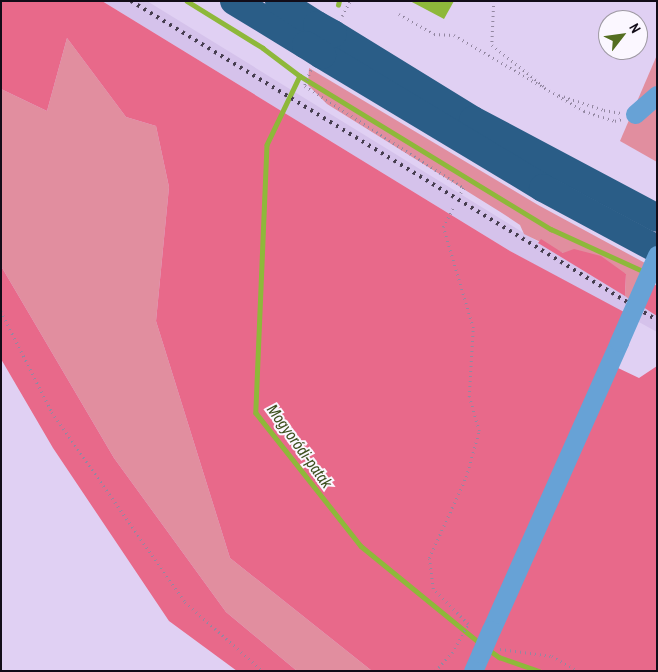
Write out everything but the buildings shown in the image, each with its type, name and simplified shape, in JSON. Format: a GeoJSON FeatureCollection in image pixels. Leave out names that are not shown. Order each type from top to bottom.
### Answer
{"type":"FeatureCollection","features":[{"type":"Feature","properties":{"kind":"highway"},"geometry":{"type":"LineString","coordinates":[[234,1],[321,41],[482,124],[657,218]]}},
{"type":"Feature","properties":{"kind":"highway"},"geometry":{"type":"LineString","coordinates":[[279,1],[321,41],[543,188],[657,249]]}},
{"type":"Feature","properties":{"kind":"street"},"geometry":{"type":"LineString","coordinates":[[635,114],[657,95]]}},
{"type":"Feature","properties":{"kind":"street"},"geometry":{"type":"LineString","coordinates":[[473,671],[489,644],[657,255]]}},
{"type":"Feature","properties":{"kind":"path"},"geometry":{"type":"LineString","coordinates":[[350,1],[321,41],[305,86],[464,188],[461,193]]}},
{"type":"Feature","properties":{"kind":"path"},"geometry":{"type":"LineString","coordinates":[[494,1],[492,45],[552,92],[604,110],[635,114]]}},
{"type":"Feature","properties":{"kind":"path"},"geometry":{"type":"LineString","coordinates":[[399,14],[434,34],[454,35],[584,111],[615,121],[635,114]]}},
{"type":"Feature","properties":{"kind":"path"},"geometry":{"type":"LineString","coordinates":[[435,671],[452,653],[468,624],[433,589],[429,558],[466,476],[479,431],[469,396],[473,328],[443,228],[454,206]]}},
{"type":"Feature","properties":{"kind":"path"},"geometry":{"type":"LineString","coordinates":[[1,311],[52,412],[185,602],[263,671]]}},
{"type":"Feature","properties":{"kind":"path"},"geometry":{"type":"LineString","coordinates":[[489,644],[552,656],[578,671]]}},
{"type":"Feature","properties":{"kind":"shaded area"},"geometry":{"type":"Polygon","coordinates":[[[1,1],[102,1],[510,251],[624,312],[612,339],[618,368],[639,378],[657,366],[657,671],[372,671],[230,558],[156,321],[169,187],[156,126],[126,117],[67,38],[47,111],[1,89],[1,1]]]}},
{"type":"Feature","properties":{"kind":"shaded area"},"geometry":{"type":"Polygon","coordinates":[[[102,1],[147,1],[657,315],[657,332],[510,251],[102,1]]]}},
{"type":"Feature","properties":{"kind":"shaded area"},"geometry":{"type":"Polygon","coordinates":[[[410,1],[454,1],[444,19],[410,1]]]}},
{"type":"Feature","properties":{"kind":"shaded area"},"geometry":{"type":"Polygon","coordinates":[[[67,38],[126,117],[156,126],[169,187],[156,321],[230,558],[372,671],[297,671],[226,612],[114,458],[1,266],[1,89],[47,111],[67,38]]]}},
{"type":"Feature","properties":{"kind":"shaded area"},"geometry":{"type":"Polygon","coordinates":[[[657,55],[657,162],[620,141],[657,55]]]}},
{"type":"Feature","properties":{"kind":"shaded area"},"geometry":{"type":"Polygon","coordinates":[[[309,68],[538,205],[645,263],[629,299],[625,296],[626,274],[563,253],[524,234],[520,225],[502,213],[327,104],[308,85],[309,68]]]}},
{"type":"Feature","properties":{"kind":"shaded area"},"geometry":{"type":"Polygon","coordinates":[[[541,239],[563,253],[574,249],[601,256],[626,274],[625,296],[538,243],[541,239]]]}},
{"type":"Feature","properties":{"kind":"shaded area"},"geometry":{"type":"Polygon","coordinates":[[[1,266],[114,458],[226,612],[297,671],[237,671],[169,621],[53,448],[1,359],[1,266]]]}},
{"type":"Feature","properties":{"kind":"shaded area"},"geometry":{"type":"Polygon","coordinates":[[[654,284],[657,286],[657,316],[643,307],[654,284]]]}},
{"type":"Feature","properties":{"kind":"waterway"},"geometry":{"type":"LineString","coordinates":[[187,1],[263,48],[300,76],[551,229],[645,272]]}},
{"type":"Feature","properties":{"kind":"waterway","name":"Mogyoródi-patak"},"geometry":{"type":"LineString","coordinates":[[338,5],[339,1]]}},
{"type":"Feature","properties":{"kind":"waterway","name":"Mogyoródi-patak"},"geometry":{"type":"LineString","coordinates":[[300,76],[267,145],[256,413],[361,546],[480,643]]}},
{"type":"Feature","properties":{"kind":"waterway","name":"Mogyoródi-patak"},"geometry":{"type":"LineString","coordinates":[[488,649],[499,657],[539,671]]}},
{"type":"Feature","properties":{"kind":"railway"},"geometry":{"type":"LineString","coordinates":[[131,1],[657,320]]}}]}
